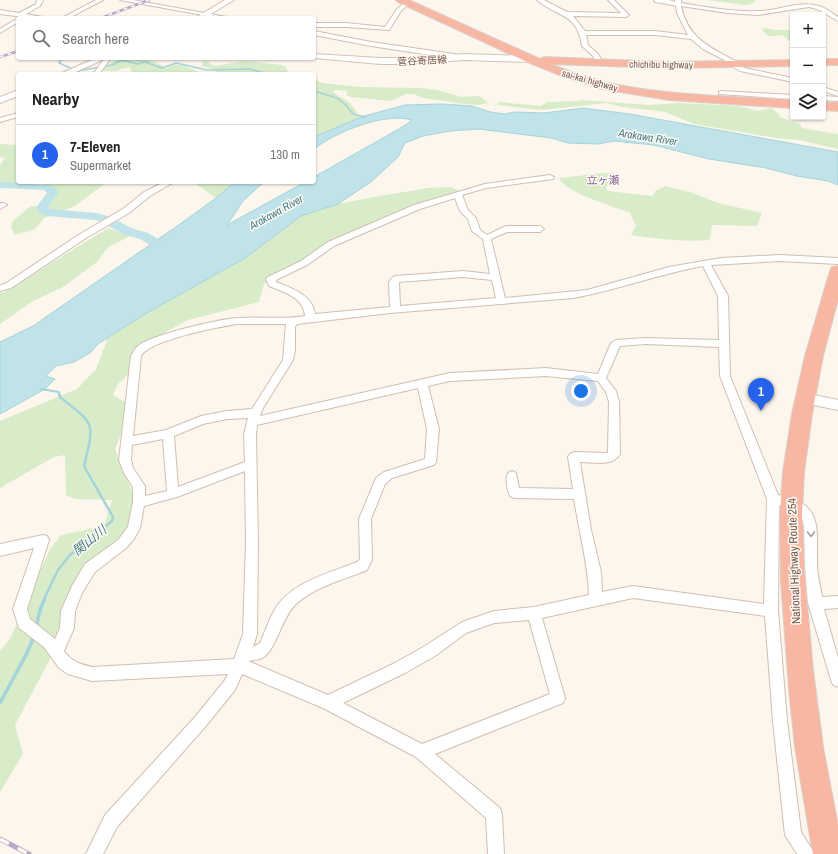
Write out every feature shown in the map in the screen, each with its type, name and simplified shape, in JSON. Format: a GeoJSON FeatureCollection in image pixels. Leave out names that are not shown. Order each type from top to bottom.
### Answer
{"type":"FeatureCollection","features":[{"type":"Feature","properties":{"kind":"highway","name":"sai-kai highway"},"geometry":{"type":"LineString","coordinates":[[407,1],[542,60],[576,74],[607,84]]}},
{"type":"Feature","properties":{"kind":"highway","name":"sai-kai highway"},"geometry":{"type":"LineString","coordinates":[[488,37],[529,59],[566,74],[607,84],[663,95],[790,101]]}},
{"type":"Feature","properties":{"kind":"highway","name":"chichibu highway"},"geometry":{"type":"LineString","coordinates":[[529,59],[667,65],[790,63]]}},
{"type":"Feature","properties":{"kind":"highway"},"geometry":{"type":"LineString","coordinates":[[826,62],[838,62]]}},
{"type":"Feature","properties":{"kind":"highway","name":"sai-kai highway"},"geometry":{"type":"LineString","coordinates":[[725,98],[790,104]]}},
{"type":"Feature","properties":{"kind":"highway"},"geometry":{"type":"LineString","coordinates":[[826,103],[838,104]]}},
{"type":"Feature","properties":{"kind":"highway"},"geometry":{"type":"LineString","coordinates":[[826,106],[838,108]]}},
{"type":"Feature","properties":{"kind":"highway","name":"National Highway Route 254"},"geometry":{"type":"LineString","coordinates":[[828,854],[809,746],[797,634],[792,565],[782,501],[799,434],[804,398],[820,329],[837,280]]}},
{"type":"Feature","properties":{"kind":"main road"},"geometry":{"type":"LineString","coordinates":[[202,16],[230,0]]}},
{"type":"Feature","properties":{"kind":"main road"},"geometry":{"type":"LineString","coordinates":[[658,0],[678,2]]}},
{"type":"Feature","properties":{"kind":"main road","name":"菅谷寄居線"},"geometry":{"type":"LineString","coordinates":[[316,56],[380,61],[406,61],[457,57],[529,59]]}},
{"type":"Feature","properties":{"kind":"main road"},"geometry":{"type":"LineString","coordinates":[[69,72],[98,60]]}},
{"type":"Feature","properties":{"kind":"main road"},"geometry":{"type":"LineString","coordinates":[[0,100],[16,94]]}},
{"type":"Feature","properties":{"kind":"main road"},"geometry":{"type":"LineString","coordinates":[[804,398],[838,405]]}},
{"type":"Feature","properties":{"kind":"street"},"geometry":{"type":"LineString","coordinates":[[23,16],[38,5],[40,0]]}},
{"type":"Feature","properties":{"kind":"street"},"geometry":{"type":"LineString","coordinates":[[69,16],[100,0]]}},
{"type":"Feature","properties":{"kind":"street"},"geometry":{"type":"LineString","coordinates":[[123,0],[202,16]]}},
{"type":"Feature","properties":{"kind":"street"},"geometry":{"type":"LineString","coordinates":[[540,0],[571,17],[584,33],[585,46],[596,55],[600,62]]}},
{"type":"Feature","properties":{"kind":"street"},"geometry":{"type":"LineString","coordinates":[[565,14],[626,15],[611,0]]}},
{"type":"Feature","properties":{"kind":"street"},"geometry":{"type":"LineString","coordinates":[[316,25],[346,25],[387,29],[399,10],[407,1]]}},
{"type":"Feature","properties":{"kind":"street"},"geometry":{"type":"LineString","coordinates":[[790,79],[742,70],[736,64],[704,47],[692,38],[679,11],[678,2],[711,10],[740,13],[768,13],[796,7],[816,7],[838,19]]}},
{"type":"Feature","properties":{"kind":"street"},"geometry":{"type":"LineString","coordinates":[[0,12],[18,16]]}},
{"type":"Feature","properties":{"kind":"street"},"geometry":{"type":"LineString","coordinates":[[829,14],[838,12]]}},
{"type":"Feature","properties":{"kind":"street"},"geometry":{"type":"LineString","coordinates":[[0,31],[16,21]]}},
{"type":"Feature","properties":{"kind":"street"},"geometry":{"type":"LineString","coordinates":[[316,33],[371,44],[457,57]]}},
{"type":"Feature","properties":{"kind":"street"},"geometry":{"type":"LineString","coordinates":[[584,33],[655,34],[692,38]]}},
{"type":"Feature","properties":{"kind":"street"},"geometry":{"type":"LineString","coordinates":[[98,72],[106,60]]}},
{"type":"Feature","properties":{"kind":"street"},"geometry":{"type":"LineString","coordinates":[[826,90],[838,94]]}},
{"type":"Feature","properties":{"kind":"street"},"geometry":{"type":"LineString","coordinates":[[725,98],[721,93],[790,97]]}},
{"type":"Feature","properties":{"kind":"street"},"geometry":{"type":"LineString","coordinates":[[826,98],[838,99]]}},
{"type":"Feature","properties":{"kind":"street"},"geometry":{"type":"LineString","coordinates":[[0,120],[16,116]]}},
{"type":"Feature","properties":{"kind":"street"},"geometry":{"type":"LineString","coordinates":[[310,318],[310,311],[304,300],[272,284],[271,279],[304,263],[331,244],[417,207],[485,186],[550,177]]}},
{"type":"Feature","properties":{"kind":"street"},"geometry":{"type":"LineString","coordinates":[[0,288],[8,286],[114,218],[147,194],[166,184]]}},
{"type":"Feature","properties":{"kind":"street"},"geometry":{"type":"LineString","coordinates":[[458,194],[464,211],[472,218],[476,231],[487,238],[501,302]]}},
{"type":"Feature","properties":{"kind":"street"},"geometry":{"type":"LineString","coordinates":[[487,238],[506,229],[540,229]]}},
{"type":"Feature","properties":{"kind":"street"},"geometry":{"type":"LineString","coordinates":[[53,646],[67,628],[68,612],[77,590],[90,568],[122,544],[134,528],[139,502],[139,486],[128,470],[125,460],[126,442],[131,415],[136,356],[140,349],[150,342],[225,322],[294,321],[310,318],[589,293],[641,277],[706,264],[778,257],[838,261]]}},
{"type":"Feature","properties":{"kind":"street"},"geometry":{"type":"LineString","coordinates":[[706,264],[723,296],[725,376],[736,406],[770,489],[782,501],[805,512],[809,519],[811,528],[811,563],[815,603],[838,680]]}},
{"type":"Feature","properties":{"kind":"street"},"geometry":{"type":"LineString","coordinates":[[395,310],[394,282],[396,279],[463,274],[495,277]]}},
{"type":"Feature","properties":{"kind":"street"},"geometry":{"type":"LineString","coordinates":[[94,854],[111,821],[230,685],[241,660],[250,634],[252,542],[250,435],[254,417],[288,360],[290,350],[290,326],[294,321]]}},
{"type":"Feature","properties":{"kind":"street"},"geometry":{"type":"LineString","coordinates":[[601,378],[616,343],[646,341],[723,344]]}},
{"type":"Feature","properties":{"kind":"street"},"geometry":{"type":"LineString","coordinates":[[126,442],[168,434],[201,420],[227,415],[254,417],[450,377],[546,372],[601,378],[611,391],[614,402],[614,454],[609,458],[574,457],[585,530],[595,572],[596,599]]}},
{"type":"Feature","properties":{"kind":"street"},"geometry":{"type":"LineString","coordinates":[[0,550],[44,540],[20,609],[24,623],[53,646],[64,663],[73,669],[92,674],[241,660],[265,648],[280,613],[291,600],[308,588],[362,566],[366,560],[365,519],[380,481],[388,475],[430,462],[433,429],[422,382]]}},
{"type":"Feature","properties":{"kind":"street"},"geometry":{"type":"LineString","coordinates":[[168,434],[173,494]]}},
{"type":"Feature","properties":{"kind":"street"},"geometry":{"type":"LineString","coordinates":[[139,502],[173,494],[251,464]]}},
{"type":"Feature","properties":{"kind":"street"},"geometry":{"type":"LineString","coordinates":[[512,476],[514,493],[580,494]]}},
{"type":"Feature","properties":{"kind":"street"},"geometry":{"type":"LineString","coordinates":[[782,501],[771,610],[780,721],[794,835],[807,854]]}},
{"type":"Feature","properties":{"kind":"street"},"geometry":{"type":"LineString","coordinates":[[328,703],[400,668],[430,651],[462,628],[494,618],[534,613],[634,592],[771,610]]}},
{"type":"Feature","properties":{"kind":"street"},"geometry":{"type":"LineString","coordinates":[[815,603],[838,602]]}},
{"type":"Feature","properties":{"kind":"street"},"geometry":{"type":"LineString","coordinates":[[421,752],[558,698],[534,613]]}},
{"type":"Feature","properties":{"kind":"street"},"geometry":{"type":"LineString","coordinates":[[241,660],[247,668],[328,703],[421,752],[494,814],[496,854]]}},
{"type":"Feature","properties":{"kind":"green space"},"geometry":{"type":"Polygon","coordinates":[[[708,0],[755,0],[756,1],[745,5],[708,0]]]}},
{"type":"Feature","properties":{"kind":"green space"},"geometry":{"type":"Polygon","coordinates":[[[762,29],[790,30],[790,41],[783,35],[767,35],[762,29]]]}},
{"type":"Feature","properties":{"kind":"green space"},"geometry":{"type":"Polygon","coordinates":[[[117,60],[150,60],[167,68],[173,64],[184,66],[198,72],[132,72],[129,67],[115,71],[102,71],[112,62],[117,60]]]}},
{"type":"Feature","properties":{"kind":"green space"},"geometry":{"type":"Polygon","coordinates":[[[206,61],[214,66],[245,61],[281,65],[286,67],[288,72],[214,72],[218,70],[202,66],[202,62],[206,61]]]}},
{"type":"Feature","properties":{"kind":"green space"},"geometry":{"type":"Polygon","coordinates":[[[316,80],[322,83],[361,87],[421,88],[438,90],[461,97],[479,96],[489,103],[478,105],[456,103],[423,98],[414,94],[406,94],[392,101],[350,97],[347,95],[347,91],[334,90],[334,93],[349,102],[361,118],[316,136],[316,80]]]}},
{"type":"Feature","properties":{"kind":"green space"},"geometry":{"type":"Polygon","coordinates":[[[581,100],[649,105],[680,103],[739,106],[758,111],[771,108],[779,114],[779,117],[800,124],[802,128],[838,134],[838,149],[799,140],[776,138],[694,124],[665,112],[623,107],[606,103],[542,110],[498,105],[499,102],[540,106],[548,102],[581,100]]]}},
{"type":"Feature","properties":{"kind":"green space"},"geometry":{"type":"Polygon","coordinates":[[[0,144],[16,145],[16,184],[0,184],[0,165],[5,158],[0,157],[0,144]]]}},
{"type":"Feature","properties":{"kind":"green space"},"geometry":{"type":"Polygon","coordinates":[[[614,173],[617,184],[607,184],[607,191],[653,196],[655,191],[665,186],[690,192],[718,203],[762,213],[757,226],[712,225],[710,240],[670,240],[631,235],[636,226],[630,213],[580,194],[563,184],[559,178],[614,173]]]}},
{"type":"Feature","properties":{"kind":"green space"},"geometry":{"type":"Polygon","coordinates":[[[43,184],[104,184],[75,206],[44,218],[35,229],[15,235],[11,227],[13,221],[31,206],[43,205],[50,201],[55,190],[43,184]]]}},
{"type":"Feature","properties":{"kind":"green space"},"geometry":{"type":"Polygon","coordinates":[[[196,184],[233,184],[216,198],[196,184]]]}},
{"type":"Feature","properties":{"kind":"green space"},"geometry":{"type":"Polygon","coordinates":[[[451,187],[460,191],[422,203],[276,274],[264,284],[259,302],[188,320],[143,344],[132,371],[118,384],[113,395],[128,404],[126,422],[115,449],[135,499],[130,523],[121,539],[93,560],[57,646],[15,725],[23,754],[0,792],[0,651],[10,639],[50,549],[61,535],[104,526],[112,500],[75,499],[66,495],[65,455],[54,457],[0,488],[0,421],[77,389],[96,369],[108,338],[145,314],[245,258],[301,216],[338,204],[428,188],[451,187]]]}},
{"type":"Feature","properties":{"kind":"green space"},"geometry":{"type":"Polygon","coordinates":[[[108,228],[130,236],[107,248],[98,261],[63,287],[33,301],[0,324],[0,292],[3,293],[108,228]]]}},
{"type":"Feature","properties":{"kind":"water","name":"Arakawa River"},"geometry":{"type":"Polygon","coordinates":[[[442,104],[472,106],[490,112],[505,114],[514,112],[544,113],[583,108],[630,114],[838,152],[838,185],[828,181],[797,176],[766,168],[709,159],[654,145],[614,141],[598,144],[568,143],[551,138],[479,129],[450,131],[423,136],[405,143],[398,157],[371,182],[338,204],[301,216],[245,258],[145,314],[98,344],[90,353],[74,362],[56,366],[46,376],[55,379],[45,389],[0,414],[0,342],[33,326],[180,224],[233,184],[262,184],[243,201],[227,225],[301,184],[316,184],[316,176],[412,120],[401,118],[374,121],[347,130],[316,148],[316,136],[364,116],[405,105],[442,104]]]}},
{"type":"Feature","properties":{"kind":"waterway"},"geometry":{"type":"LineString","coordinates":[[61,60],[59,63],[77,71],[112,65],[122,60]]}},
{"type":"Feature","properties":{"kind":"waterway"},"geometry":{"type":"LineString","coordinates":[[122,60],[137,64],[145,62],[162,68],[176,63],[207,70],[250,69],[261,72]]}},
{"type":"Feature","properties":{"kind":"waterway"},"geometry":{"type":"LineString","coordinates":[[316,92],[337,98],[345,104],[353,114],[365,117]]}},
{"type":"Feature","properties":{"kind":"waterway"},"geometry":{"type":"LineString","coordinates":[[0,185],[47,187],[53,192],[42,208],[47,212],[97,217],[107,220],[127,231],[144,236],[173,253]]}},
{"type":"Feature","properties":{"kind":"waterway","name":"関山川"},"geometry":{"type":"LineString","coordinates":[[41,389],[59,392],[60,395]]}},
{"type":"Feature","properties":{"kind":"waterway","name":"関山川"},"geometry":{"type":"LineString","coordinates":[[44,599],[58,570],[69,556],[112,521],[113,517],[84,466],[90,440],[89,425],[86,419],[60,397],[59,394]]}},
{"type":"Feature","properties":{"kind":"waterway","name":"関山川"},"geometry":{"type":"LineString","coordinates":[[36,628],[40,610],[45,598]]}},
{"type":"Feature","properties":{"kind":"waterway","name":"関山川"},"geometry":{"type":"LineString","coordinates":[[0,703],[27,653],[34,636]]}},
{"type":"Feature","properties":{"kind":"railway"},"geometry":{"type":"LineString","coordinates":[[106,16],[149,0]]}},
{"type":"Feature","properties":{"kind":"railway"},"geometry":{"type":"LineString","coordinates":[[0,57],[16,52]]}},
{"type":"Feature","properties":{"kind":"railway"},"geometry":{"type":"LineString","coordinates":[[0,839],[29,854]]}},
{"type":"Feature","properties":{"kind":"place","name":"7-Eleven"},"geometry":{"type":"Point","coordinates":[761,411]}},
{"type":"Feature","properties":{"kind":"district","name":"立ヶ瀬"},"geometry":{"type":"Point","coordinates":[603,180]}}]}
